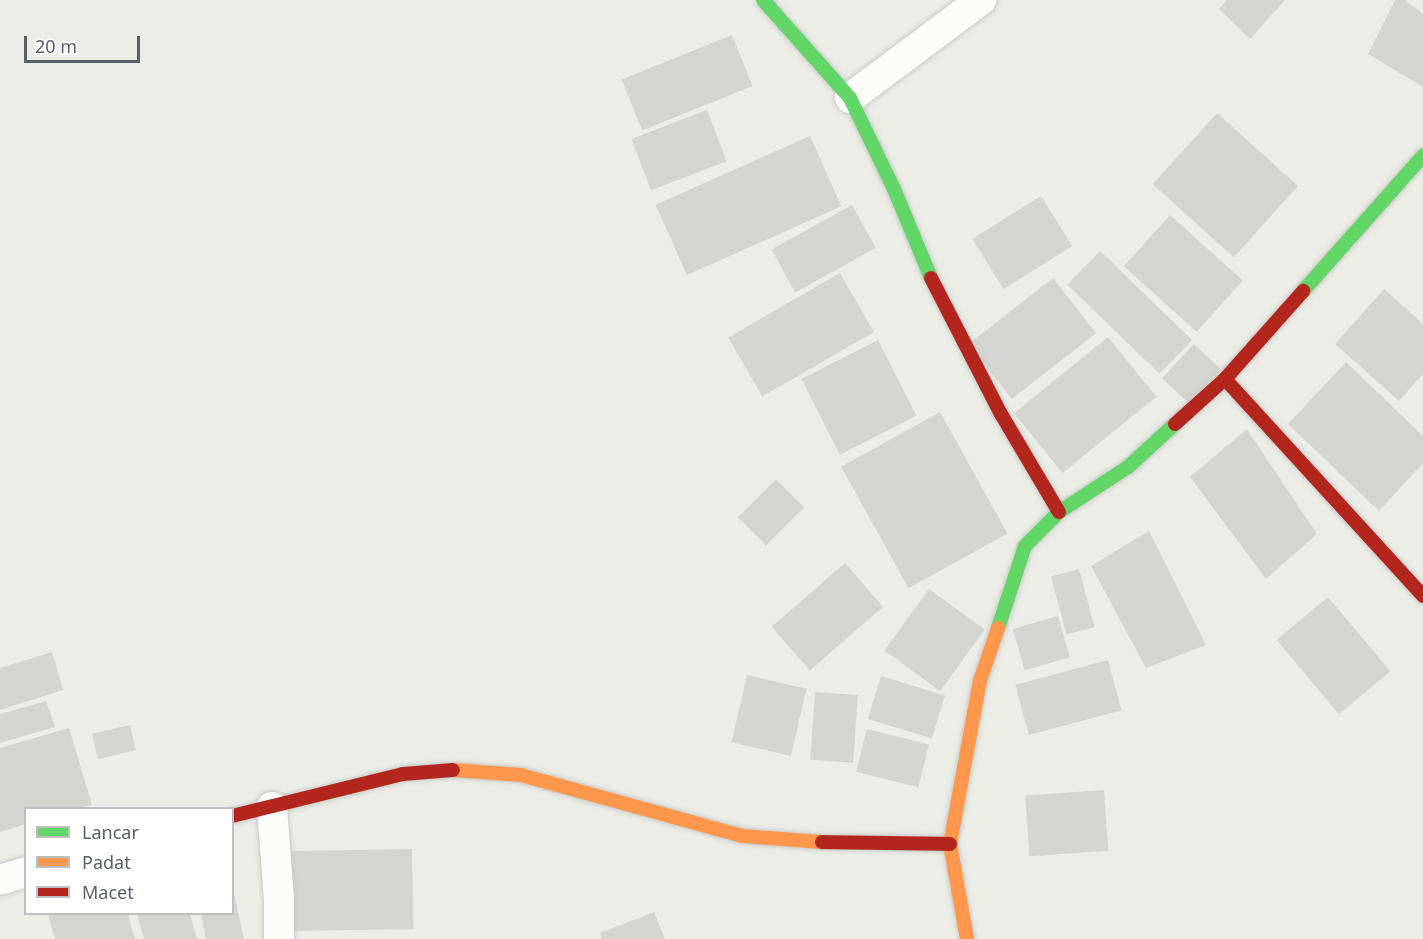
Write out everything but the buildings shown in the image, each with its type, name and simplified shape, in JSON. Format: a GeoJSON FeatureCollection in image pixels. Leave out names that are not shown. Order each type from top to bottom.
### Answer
{"type":"FeatureCollection","features":[{"type":"Feature","properties":{"kind":"street"},"geometry":{"type":"LineString","coordinates":[[763,0],[849,98],[894,189],[929,274],[1001,414],[1059,512]]}},
{"type":"Feature","properties":{"kind":"street"},"geometry":{"type":"LineString","coordinates":[[849,98],[981,0]]}},
{"type":"Feature","properties":{"kind":"street"},"geometry":{"type":"LineString","coordinates":[[967,939],[950,844],[980,681],[1025,546],[1059,512],[1090,494],[1128,466],[1225,379],[1423,156]]}},
{"type":"Feature","properties":{"kind":"street"},"geometry":{"type":"LineString","coordinates":[[1225,379],[1423,596]]}},
{"type":"Feature","properties":{"kind":"street"},"geometry":{"type":"LineString","coordinates":[[234,816],[403,774],[433,770],[475,771],[521,775],[742,836],[794,842],[950,844]]}},
{"type":"Feature","properties":{"kind":"street"},"geometry":{"type":"LineString","coordinates":[[272,807],[279,901],[279,939]]}},
{"type":"Feature","properties":{"kind":"street"},"geometry":{"type":"LineString","coordinates":[[0,880],[24,873]]}},
{"type":"Feature","properties":{"kind":"traffic: fast"},"geometry":{"type":"LineString","coordinates":[[763,0],[850,98],[894,189],[931,278]]}},
{"type":"Feature","properties":{"kind":"traffic: fast"},"geometry":{"type":"LineString","coordinates":[[1303,291],[1423,156]]}},
{"type":"Feature","properties":{"kind":"traffic: fast"},"geometry":{"type":"LineString","coordinates":[[998,628],[1025,546],[1059,512],[1128,467],[1175,424]]}},
{"type":"Feature","properties":{"kind":"traffic: slow"},"geometry":{"type":"LineString","coordinates":[[967,939],[950,844],[980,681],[998,628]]}},
{"type":"Feature","properties":{"kind":"traffic: slow"},"geometry":{"type":"LineString","coordinates":[[453,770],[521,775],[742,836],[822,842]]}},
{"type":"Feature","properties":{"kind":"traffic: jam"},"geometry":{"type":"LineString","coordinates":[[931,278],[1001,414],[1059,512]]}},
{"type":"Feature","properties":{"kind":"traffic: jam"},"geometry":{"type":"LineString","coordinates":[[1175,424],[1225,379],[1303,291]]}},
{"type":"Feature","properties":{"kind":"traffic: jam"},"geometry":{"type":"LineString","coordinates":[[1225,379],[1423,596]]}},
{"type":"Feature","properties":{"kind":"traffic: jam"},"geometry":{"type":"LineString","coordinates":[[234,816],[403,774],[453,770]]}},
{"type":"Feature","properties":{"kind":"traffic: jam"},"geometry":{"type":"LineString","coordinates":[[822,842],[950,844]]}}]}
